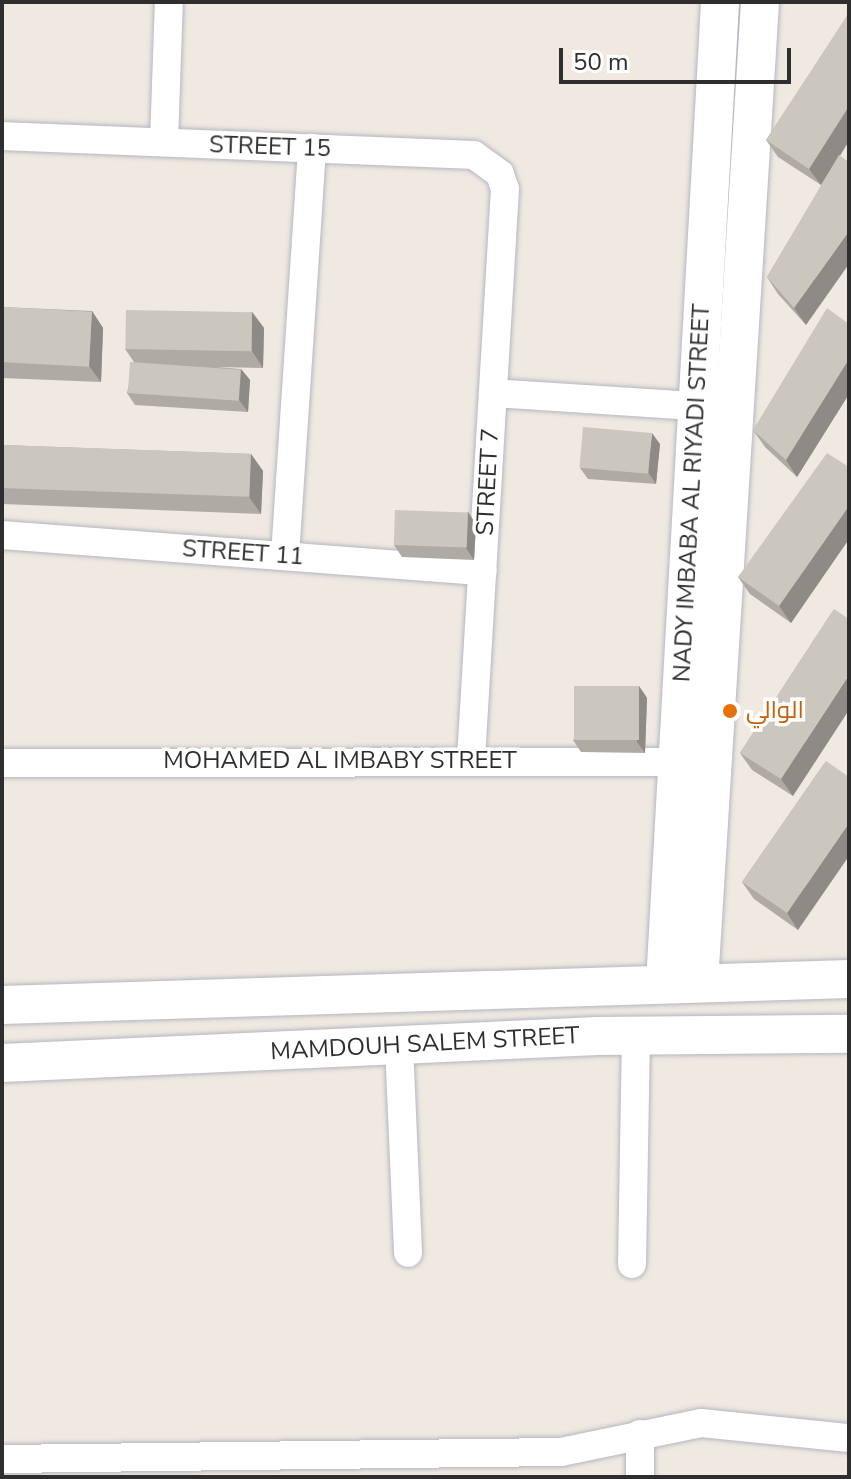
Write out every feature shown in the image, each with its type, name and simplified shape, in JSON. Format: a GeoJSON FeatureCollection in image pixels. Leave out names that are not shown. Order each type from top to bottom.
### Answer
{"type":"FeatureCollection","features":[{"type":"Feature","properties":{"kind":"main road","name":"NADY IMBABA AL RIYADI STREET"},"geometry":{"type":"LineString","coordinates":[[695,762],[696,406],[720,2]]}},
{"type":"Feature","properties":{"kind":"main road","name":"NADY IMBABA AL RIYADI STREET"},"geometry":{"type":"LineString","coordinates":[[682,983],[695,762],[760,2]]}},
{"type":"Feature","properties":{"kind":"main road","name":"MAMDOUH SALEM STREET"},"geometry":{"type":"LineString","coordinates":[[2,1005],[339,991],[849,979]]}},
{"type":"Feature","properties":{"kind":"main road"},"geometry":{"type":"LineString","coordinates":[[339,991],[340,1048]]}},
{"type":"Feature","properties":{"kind":"main road","name":"MAMDOUH SALEM STREET"},"geometry":{"type":"LineString","coordinates":[[2,1063],[636,1036],[849,1034]]}},
{"type":"Feature","properties":{"kind":"street"},"geometry":{"type":"LineString","coordinates":[[164,142],[169,2]]}},
{"type":"Feature","properties":{"kind":"street","name":"STREET 15"},"geometry":{"type":"LineString","coordinates":[[2,136],[474,155],[500,174],[504,205]]}},
{"type":"Feature","properties":{"kind":"street"},"geometry":{"type":"LineString","coordinates":[[285,556],[312,148]]}},
{"type":"Feature","properties":{"kind":"street","name":"STREET 7"},"geometry":{"type":"LineString","coordinates":[[471,759],[504,205]]}},
{"type":"Feature","properties":{"kind":"street"},"geometry":{"type":"LineString","coordinates":[[493,393],[696,406]]}},
{"type":"Feature","properties":{"kind":"street","name":"STREET 11"},"geometry":{"type":"LineString","coordinates":[[2,535],[483,571]]}},
{"type":"Feature","properties":{"kind":"street","name":"MOHAMED AL IMBABY STREET"},"geometry":{"type":"LineString","coordinates":[[2,763],[471,759],[695,762]]}},
{"type":"Feature","properties":{"kind":"street"},"geometry":{"type":"LineString","coordinates":[[632,1264],[636,1036]]}},
{"type":"Feature","properties":{"kind":"street"},"geometry":{"type":"LineString","coordinates":[[399,1045],[408,1253]]}},
{"type":"Feature","properties":{"kind":"street"},"geometry":{"type":"LineString","coordinates":[[2,1459],[44,1469],[561,1452],[601,1447],[640,1434],[701,1423],[849,1438]]}},
{"type":"Feature","properties":{"kind":"street"},"geometry":{"type":"LineString","coordinates":[[640,1434],[640,1477]]}},
{"type":"Feature","properties":{"kind":"building"},"geometry":{"type":"Polygon","coordinates":[[[848,14],[849,106],[809,169],[766,140],[848,14]]]}},
{"type":"Feature","properties":{"kind":"building"},"geometry":{"type":"Polygon","coordinates":[[[839,155],[849,162],[849,231],[794,308],[767,277],[839,155]]]}},
{"type":"Feature","properties":{"kind":"building"},"geometry":{"type":"Polygon","coordinates":[[[2,307],[92,312],[89,367],[2,362],[2,307]]]}},
{"type":"Feature","properties":{"kind":"building"},"geometry":{"type":"Polygon","coordinates":[[[827,308],[849,324],[849,359],[786,460],[753,430],[827,308]]]}},
{"type":"Feature","properties":{"kind":"building"},"geometry":{"type":"Polygon","coordinates":[[[126,310],[252,312],[251,351],[125,349],[126,310]]]}},
{"type":"Feature","properties":{"kind":"building"},"geometry":{"type":"Polygon","coordinates":[[[130,362],[241,370],[239,401],[128,393],[130,362]]]}},
{"type":"Feature","properties":{"kind":"building"},"geometry":{"type":"Polygon","coordinates":[[[583,427],[652,433],[648,474],[579,468],[583,427]]]}},
{"type":"Feature","properties":{"kind":"building"},"geometry":{"type":"Polygon","coordinates":[[[2,445],[251,454],[249,497],[2,488],[2,445]]]}},
{"type":"Feature","properties":{"kind":"building"},"geometry":{"type":"Polygon","coordinates":[[[827,453],[849,467],[849,506],[779,606],[738,577],[827,453]]]}},
{"type":"Feature","properties":{"kind":"building"},"geometry":{"type":"Polygon","coordinates":[[[395,510],[468,513],[467,548],[394,545],[395,510]]]}},
{"type":"Feature","properties":{"kind":"building"},"geometry":{"type":"Polygon","coordinates":[[[834,609],[849,619],[849,675],[781,779],[740,753],[834,609]]]}},
{"type":"Feature","properties":{"kind":"building"},"geometry":{"type":"Polygon","coordinates":[[[574,686],[639,686],[639,740],[574,740],[574,686]]]}},
{"type":"Feature","properties":{"kind":"building"},"geometry":{"type":"Polygon","coordinates":[[[826,761],[849,777],[849,823],[787,913],[742,882],[826,761]]]}},
{"type":"Feature","properties":{"kind":"place","name":"الوالي"},"geometry":{"type":"Point","coordinates":[730,711]}}]}
